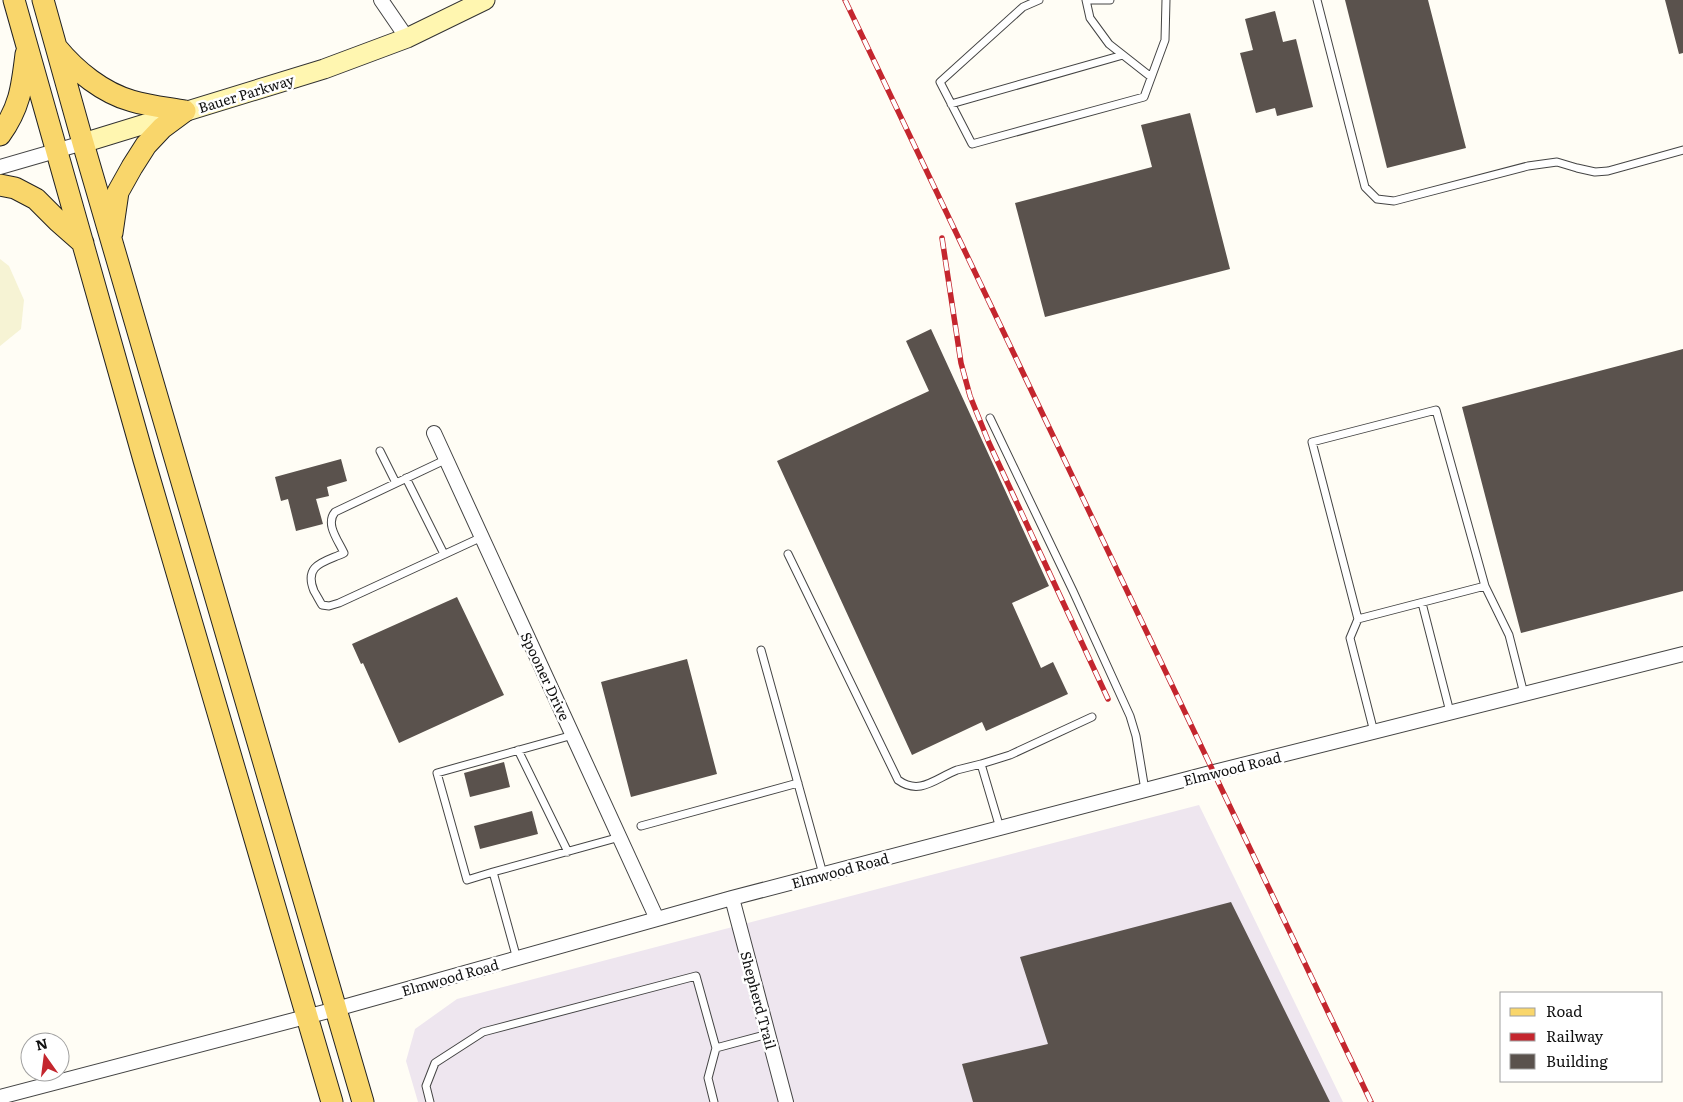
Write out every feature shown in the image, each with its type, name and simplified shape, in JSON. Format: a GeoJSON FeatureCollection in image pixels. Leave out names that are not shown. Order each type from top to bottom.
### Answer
{"type":"FeatureCollection","features":[{"type":"Feature","properties":{"kind":"main road"},"geometry":{"type":"LineString","coordinates":[[14,0],[58,150],[144,460],[332,1102]]}},
{"type":"Feature","properties":{"kind":"main road"},"geometry":{"type":"LineString","coordinates":[[43,0],[82,143],[364,1102]]}},
{"type":"Feature","properties":{"kind":"main road","name":"Bauer Parkway"},"geometry":{"type":"LineString","coordinates":[[82,143],[324,69],[406,38],[485,0]]}},
{"type":"Feature","properties":{"kind":"main road"},"geometry":{"type":"LineString","coordinates":[[0,136],[14,112],[22,91],[27,44]]}},
{"type":"Feature","properties":{"kind":"main road"},"geometry":{"type":"LineString","coordinates":[[56,47],[75,68],[110,92],[131,101],[185,111]]}},
{"type":"Feature","properties":{"kind":"main road"},"geometry":{"type":"LineString","coordinates":[[111,240],[118,192],[146,144],[162,128],[185,111]]}},
{"type":"Feature","properties":{"kind":"main road"},"geometry":{"type":"LineString","coordinates":[[0,185],[15,188],[36,199],[83,243]]}},
{"type":"Feature","properties":{"kind":"street"},"geometry":{"type":"LineString","coordinates":[[380,0],[406,38]]}},
{"type":"Feature","properties":{"kind":"street","name":"Bauer Parkway"},"geometry":{"type":"LineString","coordinates":[[0,167],[82,143]]}},
{"type":"Feature","properties":{"kind":"street","name":"Spooner Drive"},"geometry":{"type":"LineString","coordinates":[[434,433],[657,918]]}},
{"type":"Feature","properties":{"kind":"street","name":"Elmwood Road"},"geometry":{"type":"LineString","coordinates":[[0,1097],[336,1009],[657,918],[823,874],[1145,790],[1683,654]]}},
{"type":"Feature","properties":{"kind":"street","name":"Shepherd Trail"},"geometry":{"type":"LineString","coordinates":[[732,898],[786,1102]]}},
{"type":"Feature","properties":{"kind":"lane"},"geometry":{"type":"LineString","coordinates":[[1039,0],[1023,7],[940,82],[972,144],[1144,98],[1164,40],[1166,0]]}},
{"type":"Feature","properties":{"kind":"lane"},"geometry":{"type":"LineString","coordinates":[[1110,0],[1086,0],[1090,18],[1109,44],[1151,77]]}},
{"type":"Feature","properties":{"kind":"lane"},"geometry":{"type":"LineString","coordinates":[[1316,0],[1365,187],[1377,199],[1394,201],[1528,166],[1557,162],[1595,172],[1608,171],[1683,150]]}},
{"type":"Feature","properties":{"kind":"lane"},"geometry":{"type":"LineString","coordinates":[[951,104],[1123,55]]}},
{"type":"Feature","properties":{"kind":"lane"},"geometry":{"type":"LineString","coordinates":[[1374,732],[1350,638],[1358,619],[1312,442],[1436,410],[1485,586],[1509,635],[1524,694]]}},
{"type":"Feature","properties":{"kind":"lane"},"geometry":{"type":"LineString","coordinates":[[990,418],[1073,591],[1130,716],[1136,736],[1145,790]]}},
{"type":"Feature","properties":{"kind":"lane"},"geometry":{"type":"LineString","coordinates":[[380,451],[396,483]]}},
{"type":"Feature","properties":{"kind":"lane"},"geometry":{"type":"LineString","coordinates":[[447,459],[336,512],[331,517],[330,524],[344,553],[316,566],[312,571],[310,578],[319,601],[322,605],[329,606],[339,603],[482,537]]}},
{"type":"Feature","properties":{"kind":"lane"},"geometry":{"type":"LineString","coordinates":[[406,478],[444,554]]}},
{"type":"Feature","properties":{"kind":"lane"},"geometry":{"type":"LineString","coordinates":[[788,554],[898,780],[904,785],[919,787],[957,770],[1010,755],[1092,717]]}},
{"type":"Feature","properties":{"kind":"lane"},"geometry":{"type":"LineString","coordinates":[[1358,619],[1485,586]]}},
{"type":"Feature","properties":{"kind":"lane"},"geometry":{"type":"LineString","coordinates":[[1422,603],[1450,712]]}},
{"type":"Feature","properties":{"kind":"lane"},"geometry":{"type":"LineString","coordinates":[[761,650],[823,874]]}},
{"type":"Feature","properties":{"kind":"lane"},"geometry":{"type":"LineString","coordinates":[[573,735],[437,773],[467,880],[620,837]]}},
{"type":"Feature","properties":{"kind":"lane"},"geometry":{"type":"LineString","coordinates":[[518,750],[568,852]]}},
{"type":"Feature","properties":{"kind":"lane"},"geometry":{"type":"LineString","coordinates":[[980,764],[1000,828]]}},
{"type":"Feature","properties":{"kind":"lane"},"geometry":{"type":"LineString","coordinates":[[641,826],[798,782]]}},
{"type":"Feature","properties":{"kind":"lane"},"geometry":{"type":"LineString","coordinates":[[493,872],[517,959]]}},
{"type":"Feature","properties":{"kind":"lane"},"geometry":{"type":"LineString","coordinates":[[430,1102],[426,1086],[436,1063],[483,1032],[696,976],[716,1048],[708,1078],[714,1102]]}},
{"type":"Feature","properties":{"kind":"lane"},"geometry":{"type":"LineString","coordinates":[[716,1048],[768,1034]]}},
{"type":"Feature","properties":{"kind":"shaded area"},"geometry":{"type":"Polygon","coordinates":[[[0,259],[9,266],[24,300],[21,329],[0,346],[0,259]]]}},
{"type":"Feature","properties":{"kind":"shaded area"},"geometry":{"type":"Polygon","coordinates":[[[1199,805],[1343,1102],[418,1102],[406,1061],[415,1029],[457,999],[1199,805]]]}},
{"type":"Feature","properties":{"kind":"building"},"geometry":{"type":"Polygon","coordinates":[[[1345,0],[1428,0],[1466,148],[1387,168],[1345,0]]]}},
{"type":"Feature","properties":{"kind":"building"},"geometry":{"type":"Polygon","coordinates":[[[1665,0],[1683,0],[1683,53],[1679,54],[1665,0]]]}},
{"type":"Feature","properties":{"kind":"building"},"geometry":{"type":"Polygon","coordinates":[[[1275,11],[1283,42],[1296,39],[1313,107],[1277,116],[1275,108],[1256,113],[1240,53],[1253,50],[1245,19],[1275,11]]]}},
{"type":"Feature","properties":{"kind":"building"},"geometry":{"type":"Polygon","coordinates":[[[1190,113],[1230,269],[1045,317],[1015,203],[1152,167],[1141,125],[1190,113]]]}},
{"type":"Feature","properties":{"kind":"building"},"geometry":{"type":"Polygon","coordinates":[[[931,329],[1049,586],[1012,603],[1041,668],[1053,662],[1068,694],[986,731],[982,722],[912,755],[777,461],[929,391],[906,341],[931,329]]]}},
{"type":"Feature","properties":{"kind":"building"},"geometry":{"type":"Polygon","coordinates":[[[1683,349],[1683,591],[1521,633],[1462,407],[1683,349]]]}},
{"type":"Feature","properties":{"kind":"building"},"geometry":{"type":"Polygon","coordinates":[[[341,459],[347,481],[327,487],[329,496],[316,499],[323,524],[296,531],[288,499],[281,501],[275,477],[341,459]]]}},
{"type":"Feature","properties":{"kind":"building"},"geometry":{"type":"Polygon","coordinates":[[[457,597],[504,695],[399,743],[363,663],[361,664],[352,644],[457,597]]]}},
{"type":"Feature","properties":{"kind":"building"},"geometry":{"type":"Polygon","coordinates":[[[687,659],[717,774],[631,797],[601,682],[687,659]]]}},
{"type":"Feature","properties":{"kind":"building"},"geometry":{"type":"Polygon","coordinates":[[[504,762],[510,787],[470,797],[464,773],[504,762]]]}},
{"type":"Feature","properties":{"kind":"building"},"geometry":{"type":"Polygon","coordinates":[[[532,811],[538,834],[480,849],[474,826],[532,811]]]}},
{"type":"Feature","properties":{"kind":"building"},"geometry":{"type":"Polygon","coordinates":[[[1231,902],[1330,1102],[973,1102],[962,1064],[1048,1044],[1020,957],[1231,902]]]}},
{"type":"Feature","properties":{"kind":"railway"},"geometry":{"type":"LineString","coordinates":[[845,0],[1371,1102]]}},
{"type":"Feature","properties":{"kind":"railway"},"geometry":{"type":"LineString","coordinates":[[942,238],[961,363],[970,396],[989,443],[1108,699]]}}]}
